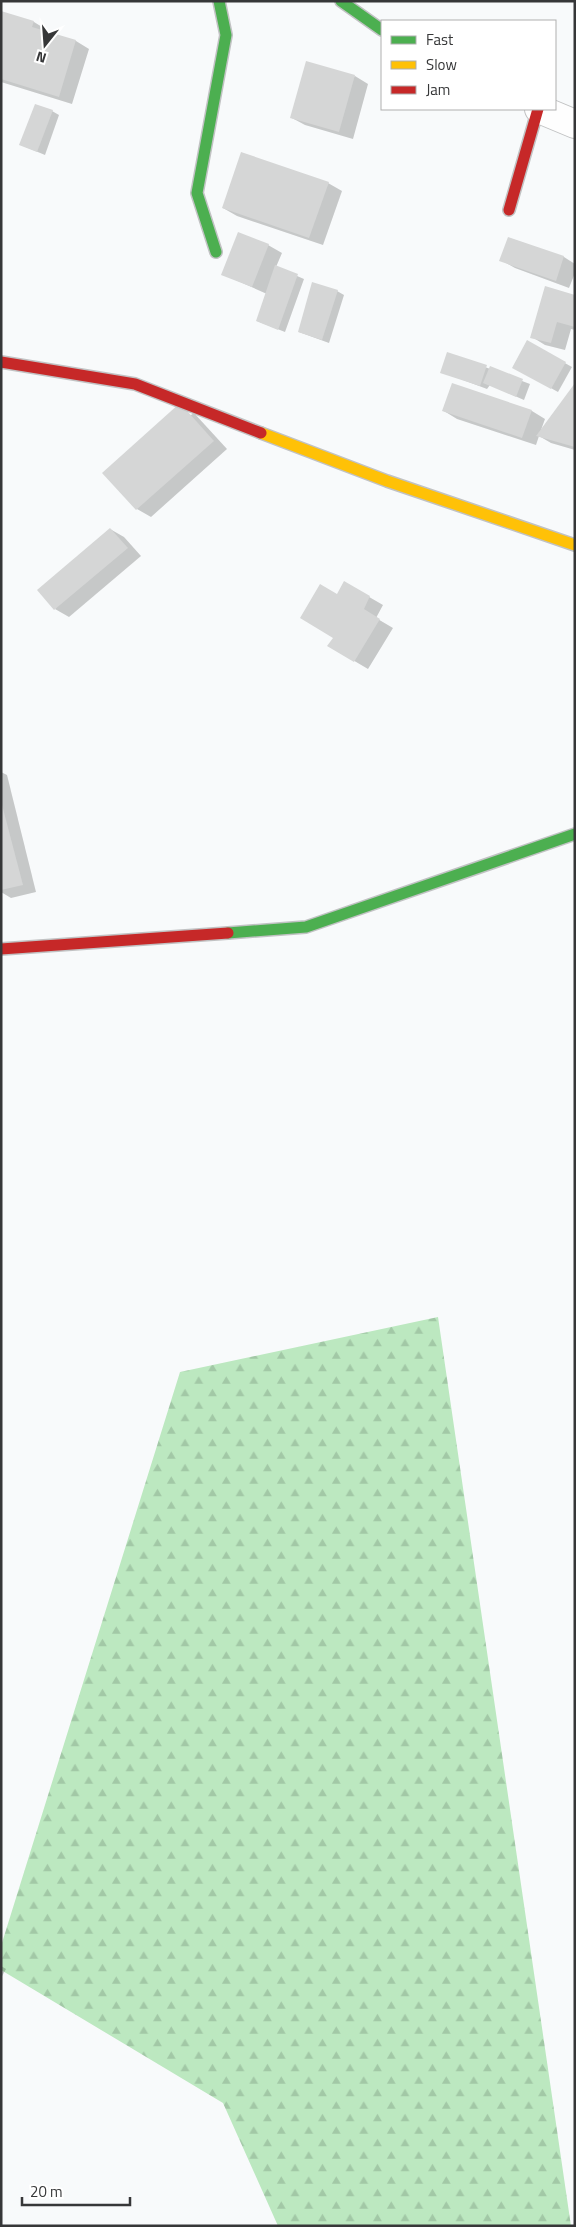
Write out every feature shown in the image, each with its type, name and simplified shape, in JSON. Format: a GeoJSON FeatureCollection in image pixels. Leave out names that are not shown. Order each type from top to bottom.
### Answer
{"type":"FeatureCollection","features":[{"type":"Feature","properties":{"kind":"street"},"geometry":{"type":"LineString","coordinates":[[216,252],[198,193],[226,35],[219,1]]}},
{"type":"Feature","properties":{"kind":"street"},"geometry":{"type":"LineString","coordinates":[[341,1],[381,29]]}},
{"type":"Feature","properties":{"kind":"street"},"geometry":{"type":"LineString","coordinates":[[509,210],[539,110]]}},
{"type":"Feature","properties":{"kind":"street"},"geometry":{"type":"LineString","coordinates":[[541,110],[575,124]]}},
{"type":"Feature","properties":{"kind":"street"},"geometry":{"type":"LineString","coordinates":[[1,362],[135,384],[387,481],[575,545]]}},
{"type":"Feature","properties":{"kind":"street"},"geometry":{"type":"LineString","coordinates":[[1,949],[306,927],[575,834]]}},
{"type":"Feature","properties":{"kind":"green space"},"geometry":{"type":"Polygon","coordinates":[[[438,1317],[571,2226],[278,2226],[223,2103],[1,1970],[1,1946],[180,1372],[438,1317]]]}},
{"type":"Feature","properties":{"kind":"building"},"geometry":{"type":"Polygon","coordinates":[[[1,11],[34,21],[32,27],[76,40],[59,97],[1,79],[1,11]]]}},
{"type":"Feature","properties":{"kind":"building"},"geometry":{"type":"Polygon","coordinates":[[[306,61],[355,75],[339,132],[290,118],[306,61]]]}},
{"type":"Feature","properties":{"kind":"building"},"geometry":{"type":"Polygon","coordinates":[[[35,104],[53,110],[37,152],[19,145],[35,104]]]}},
{"type":"Feature","properties":{"kind":"building"},"geometry":{"type":"Polygon","coordinates":[[[241,152],[329,182],[309,238],[222,208],[241,152]]]}},
{"type":"Feature","properties":{"kind":"building"},"geometry":{"type":"Polygon","coordinates":[[[238,232],[269,244],[252,287],[221,275],[238,232]]]}},
{"type":"Feature","properties":{"kind":"building"},"geometry":{"type":"Polygon","coordinates":[[[508,237],[564,256],[556,281],[499,261],[508,237]]]}},
{"type":"Feature","properties":{"kind":"building"},"geometry":{"type":"Polygon","coordinates":[[[275,265],[298,274],[278,330],[256,321],[275,265]]]}},
{"type":"Feature","properties":{"kind":"building"},"geometry":{"type":"Polygon","coordinates":[[[312,282],[338,290],[322,340],[298,332],[312,282]]]}},
{"type":"Feature","properties":{"kind":"building"},"geometry":{"type":"Polygon","coordinates":[[[545,286],[575,295],[575,327],[557,322],[551,343],[530,338],[545,286]]]}},
{"type":"Feature","properties":{"kind":"building"},"geometry":{"type":"Polygon","coordinates":[[[527,340],[566,362],[551,389],[512,368],[527,340]]]}},
{"type":"Feature","properties":{"kind":"building"},"geometry":{"type":"Polygon","coordinates":[[[447,352],[487,365],[480,386],[440,373],[447,352]]]}},
{"type":"Feature","properties":{"kind":"building"},"geometry":{"type":"Polygon","coordinates":[[[490,366],[523,379],[516,397],[483,383],[490,366]]]}},
{"type":"Feature","properties":{"kind":"building"},"geometry":{"type":"Polygon","coordinates":[[[452,383],[532,410],[522,438],[442,411],[452,383]]]}},
{"type":"Feature","properties":{"kind":"building"},"geometry":{"type":"Polygon","coordinates":[[[575,383],[575,447],[536,436],[575,383]]]}},
{"type":"Feature","properties":{"kind":"building"},"geometry":{"type":"Polygon","coordinates":[[[180,403],[214,441],[136,510],[102,473],[180,403]]]}},
{"type":"Feature","properties":{"kind":"building"},"geometry":{"type":"Polygon","coordinates":[[[110,528],[128,548],[54,610],[37,590],[110,528]]]}},
{"type":"Feature","properties":{"kind":"building"},"geometry":{"type":"Polygon","coordinates":[[[344,581],[370,596],[364,609],[380,619],[354,662],[327,646],[333,638],[300,618],[320,584],[337,594],[344,581]]]}},
{"type":"Feature","properties":{"kind":"building"},"geometry":{"type":"Polygon","coordinates":[[[1,801],[23,885],[1,890],[1,801]]]}},
{"type":"Feature","properties":{"kind":"traffic: fast"},"geometry":{"type":"LineString","coordinates":[[216,252],[197,193],[226,35],[219,1]]}},
{"type":"Feature","properties":{"kind":"traffic: fast"},"geometry":{"type":"LineString","coordinates":[[341,1],[381,29]]}},
{"type":"Feature","properties":{"kind":"traffic: fast"},"geometry":{"type":"LineString","coordinates":[[228,933],[306,927],[575,834]]}},
{"type":"Feature","properties":{"kind":"traffic: slow"},"geometry":{"type":"LineString","coordinates":[[261,433],[387,481],[575,545]]}},
{"type":"Feature","properties":{"kind":"traffic: jam"},"geometry":{"type":"LineString","coordinates":[[509,210],[538,110]]}},
{"type":"Feature","properties":{"kind":"traffic: jam"},"geometry":{"type":"LineString","coordinates":[[1,362],[135,384],[261,433]]}},
{"type":"Feature","properties":{"kind":"traffic: jam"},"geometry":{"type":"LineString","coordinates":[[1,949],[228,933]]}}]}
